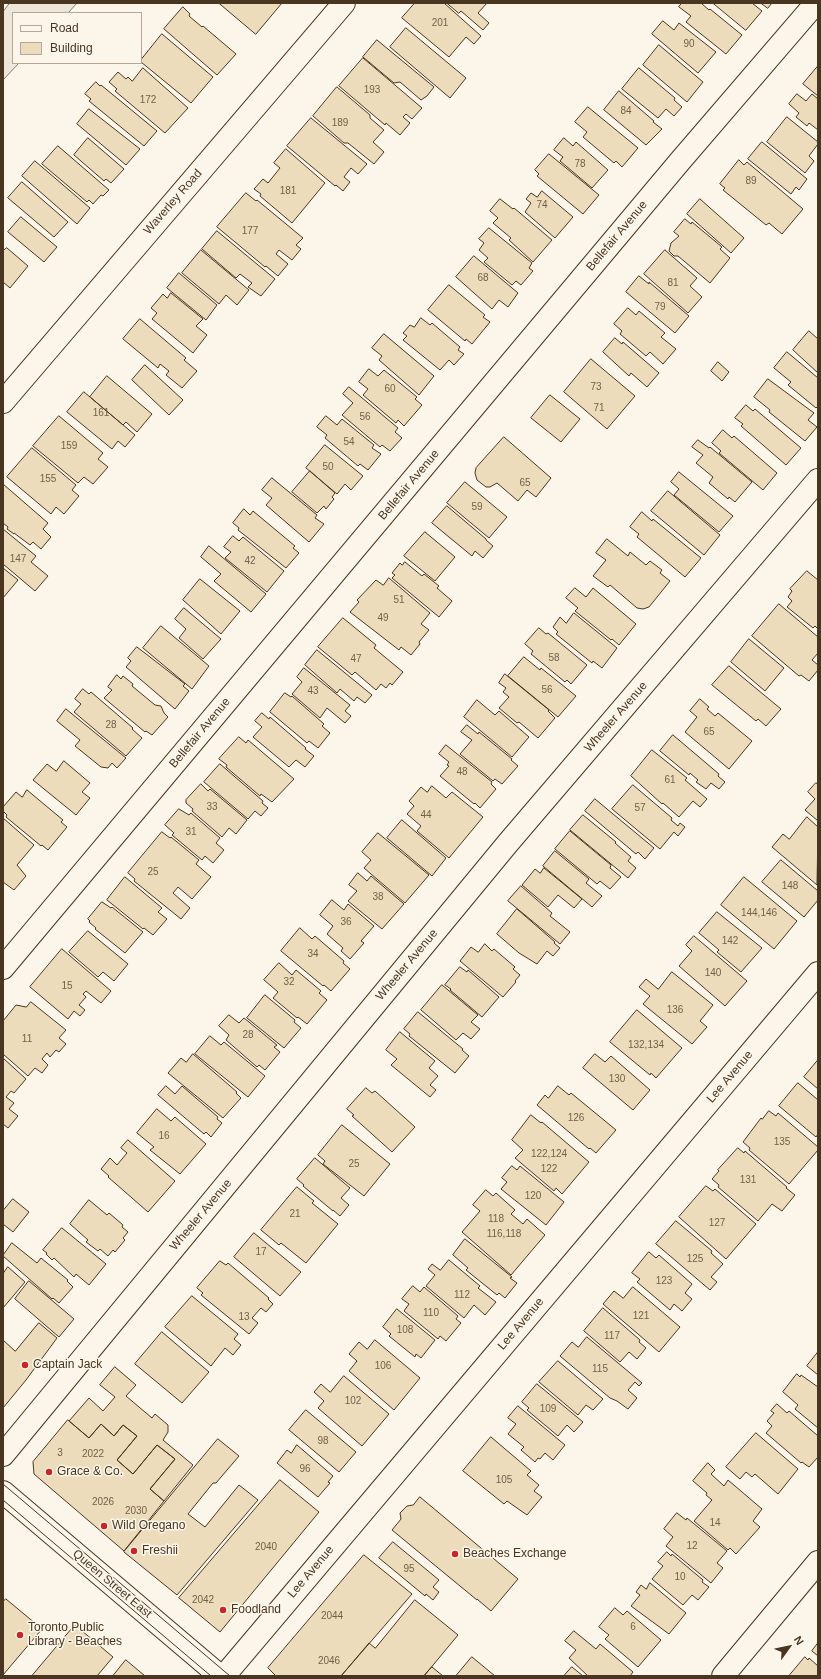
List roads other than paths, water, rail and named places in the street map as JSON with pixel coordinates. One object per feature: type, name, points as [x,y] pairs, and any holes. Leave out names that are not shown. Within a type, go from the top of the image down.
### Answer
[{"type":"street","name":"Waverley Road","points":[[3,402],[344,3]]},
{"type":"street","name":"Bellefair Avenue","points":[[3,968],[681,160],[816,3]]},
{"type":"street","name":"Wheeler Avenue","points":[[3,1455],[513,837],[818,480]]},
{"type":"street","name":"Lee Avenue","points":[[224,1676],[818,973]]},
{"type":"street","name":"Queen Street East","points":[[3,1492],[220,1676]]},
{"type":"street","points":[[723,1676],[818,1562]]},
{"type":"tram line","points":[[3,1484],[230,1676]]},
{"type":"tram line","points":[[3,1500],[211,1676]]},
{"type":"place","name":"Captain Jack","points":[[25,1365]]},
{"type":"place","name":"Grace & Co.","points":[[49,1472]]},
{"type":"place","name":"Wild Oregano","points":[[104,1526]]},
{"type":"place","name":"Freshii","points":[[134,1551]]},
{"type":"place","name":"Beaches Exchange","points":[[455,1554]]},
{"type":"place","name":"Foodland","points":[[223,1610]]},
{"type":"place","name":"Toronto Public Library - Beaches","points":[[20,1635]]}]
